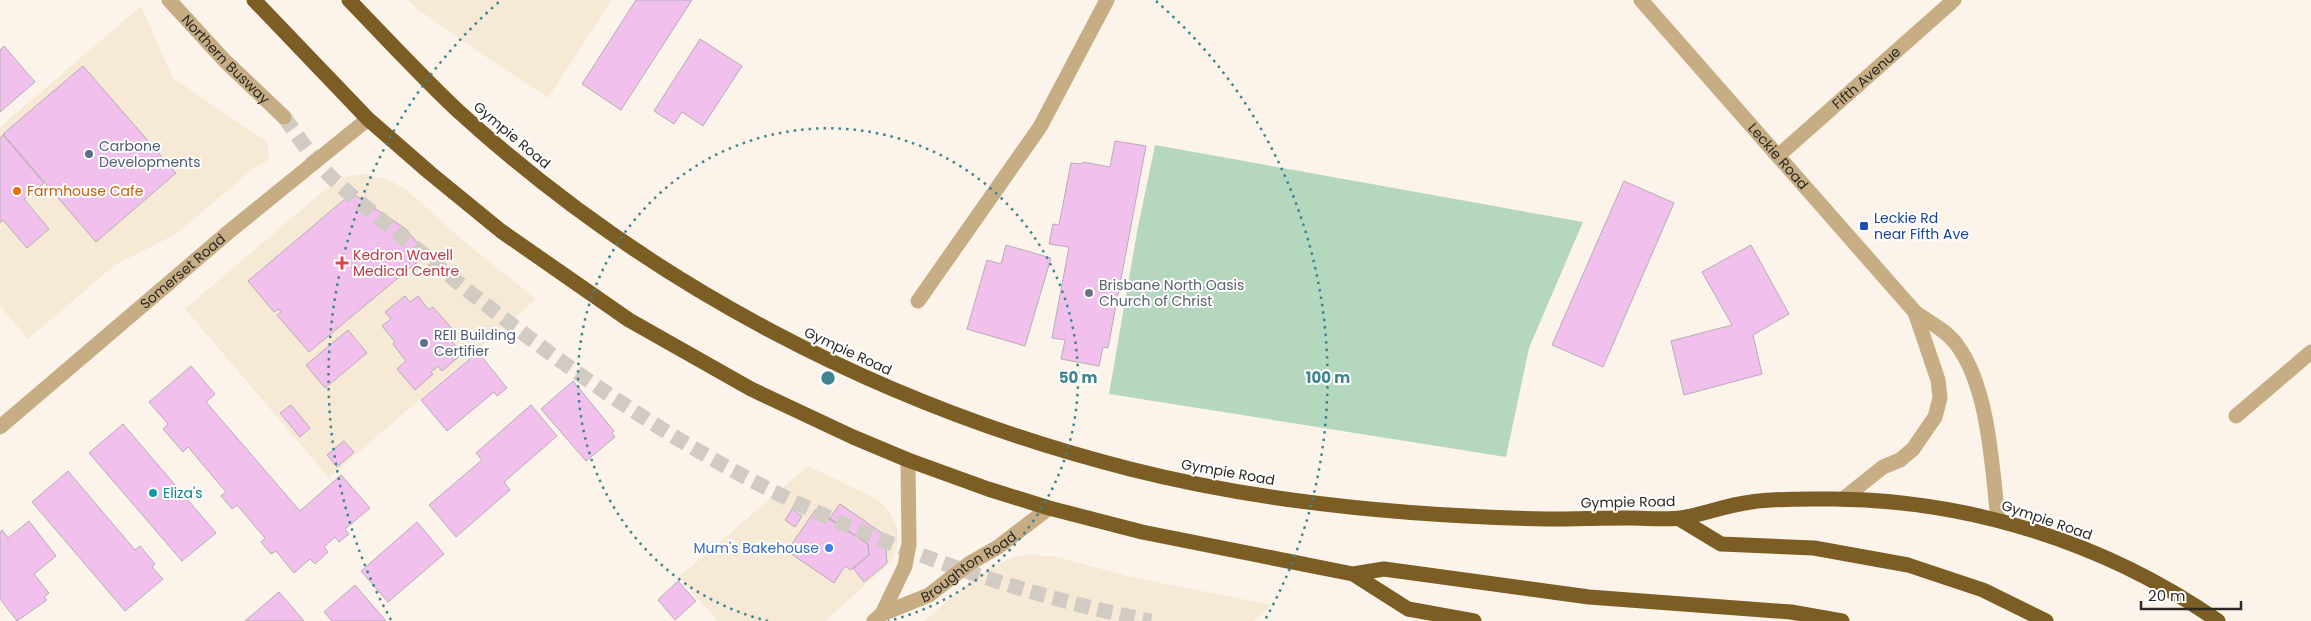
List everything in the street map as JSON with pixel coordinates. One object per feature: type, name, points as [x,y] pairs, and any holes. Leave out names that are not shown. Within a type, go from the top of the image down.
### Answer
[{"type":"highway","points":[[254,0],[368,119],[501,231],[629,320],[750,389],[819,422],[908,460],[1049,508],[1142,532],[1353,574],[1384,569],[1590,597],[1791,612],[1842,621]]},
{"type":"highway","name":"Gympie Road","points":[[350,0],[457,110],[572,205],[710,298],[826,360],[955,415],[1048,447],[1134,470],[1237,491],[1325,504],[1546,518],[1678,518],[1749,502],[1843,499],[1903,502],[1998,520],[2070,542],[2148,576],[2218,621]]},
{"type":"highway","points":[[1678,518],[1721,544],[1814,548],[1908,565],[1983,590],[2046,621]]},
{"type":"highway","points":[[1353,574],[1408,609],[1474,621]]},
{"type":"street","name":"Northern Busway","points":[[169,0],[225,61],[284,117]]},
{"type":"street","points":[[918,301],[1040,127],[1107,0]]},
{"type":"street","name":"Leckie Road","points":[[1641,0],[1915,312],[1940,328],[1956,344],[1972,370],[1980,394],[1998,520]]},
{"type":"street","name":"Fifth Avenue","points":[[1778,156],[1954,0]]},
{"type":"street","name":"Somerset Road","points":[[0,427],[238,224],[368,119]]},
{"type":"street","name":"Leckie Road","points":[[1843,499],[1883,467],[1900,460],[1913,449],[1935,417],[1940,398],[1938,380],[1915,312]]},
{"type":"street","points":[[2236,416],[2311,352]]},
{"type":"street","name":"Broughton Road","points":[[878,617],[904,566],[909,544],[908,460]]},
{"type":"street","name":"Broughton Road","points":[[878,617],[929,595],[970,563],[998,547],[1049,508]]},
{"type":"shaded area","points":[[408,0],[612,0],[548,98],[477,51],[413,6]]},
{"type":"shaded area","points":[[141,6],[173,78],[267,142],[269,160],[254,168],[176,234],[115,265],[28,339],[0,306],[0,127]]},
{"type":"shaded area","points":[[364,174],[390,180],[409,192],[467,244],[536,299],[329,478],[185,309],[328,187],[344,177]]},
{"type":"shaded area","points":[[808,466],[877,499],[889,511],[897,529],[898,543],[892,561],[825,621],[717,621],[679,577]]},
{"type":"shaded area","points":[[1030,555],[1054,556],[1131,577],[1272,605],[1254,621],[924,621],[974,578],[991,567],[1014,557]]},
{"type":"green space","points":[[1155,145],[1583,222],[1529,348],[1506,457],[1109,394],[1137,232]]},
{"type":"building","points":[[636,0],[692,0],[621,110],[582,84]]},
{"type":"building","points":[[700,39],[742,66],[703,126],[682,112],[674,124],[654,111]]},
{"type":"building","points":[[4,46],[35,82],[0,112],[0,50]]},
{"type":"building","name":"Carbone Developments","points":[[83,66],[176,173],[96,242],[3,134]]},
{"type":"building","name":"Farmhouse Cafe","points":[[3,135],[44,183],[24,199],[49,229],[27,248],[3,220],[0,223],[0,138]]},
{"type":"building","name":"Brisbane North Oasis Church of Christ","points":[[1115,141],[1146,146],[1108,348],[1103,347],[1099,366],[1061,359],[1065,340],[1052,338],[1069,247],[1049,244],[1053,224],[1059,225],[1071,163],[1082,164],[1083,162],[1110,167]]},
{"type":"building","points":[[1624,181],[1674,203],[1603,367],[1552,345]]},
{"type":"building","name":"Kedron Wavell Medical Centre","points":[[352,193],[406,229],[427,254],[309,352],[277,315],[281,312],[279,309],[274,312],[248,281]]},
{"type":"building","points":[[1006,245],[1051,258],[1025,346],[967,329],[987,260],[1001,264]]},
{"type":"building","points":[[1751,245],[1789,314],[1753,335],[1762,374],[1684,395],[1671,341],[1732,325],[1702,272]]},
{"type":"building","name":"REII Building Certifier","points":[[405,296],[410,302],[418,296],[429,310],[433,307],[455,332],[448,337],[462,354],[442,371],[438,366],[431,372],[433,374],[415,390],[397,369],[406,361],[393,344],[395,342],[382,326],[391,319],[385,312]]},
{"type":"building","points":[[348,330],[367,353],[325,388],[306,365]]},
{"type":"building","points":[[478,352],[507,388],[497,396],[494,392],[447,431],[421,400]]},
{"type":"building","points":[[191,366],[215,394],[206,402],[300,511],[341,475],[370,508],[345,529],[349,534],[339,542],[335,537],[324,547],[328,552],[315,564],[310,559],[294,573],[276,551],[271,554],[261,542],[265,538],[237,505],[232,509],[221,496],[226,492],[188,447],[183,452],[163,429],[168,424],[149,402]]},
{"type":"building","points":[[573,381],[614,431],[612,433],[615,437],[586,461],[541,409]]},
{"type":"building","points":[[291,405],[310,428],[300,437],[280,413]]},
{"type":"building","points":[[531,405],[557,436],[504,482],[510,490],[456,537],[429,505],[482,460],[476,453]]},
{"type":"building","name":"Eliza's","points":[[123,424],[216,533],[182,561],[89,453]]},
{"type":"building","points":[[344,441],[354,452],[337,467],[327,455]]},
{"type":"building","points":[[68,471],[135,550],[140,546],[155,564],[152,567],[163,579],[125,611],[32,502]]},
{"type":"building","points":[[840,504],[885,535],[887,563],[864,582],[853,568],[869,555],[868,544],[829,519]]},
{"type":"building","points":[[792,509],[802,516],[795,527],[785,520]]},
{"type":"building","name":"Mum's Bakehouse","points":[[816,509],[868,544],[869,555],[851,570],[845,566],[834,583],[787,551]]},
{"type":"building","points":[[29,521],[56,556],[34,574],[49,593],[44,597],[47,600],[17,621],[0,599],[0,532],[2,530],[8,538]]},
{"type":"building","points":[[417,522],[444,554],[388,602],[361,571]]},
{"type":"building","points":[[678,581],[696,601],[675,620],[658,600]]},
{"type":"building","points":[[355,585],[386,621],[332,621],[324,612]]},
{"type":"building","points":[[279,592],[304,621],[245,621]]},
{"type":"tunnel","points":[[284,117],[311,154],[333,179],[466,289],[584,378],[709,457],[797,503],[926,557],[970,573],[1060,600],[1151,621]]},
{"type":"place","name":"Carbone Developments","points":[[89,154]]},
{"type":"place","name":"Farmhouse Cafe","points":[[17,191]]},
{"type":"place","name":"Leckie Rd near Fifth Ave","points":[[1864,226]]},
{"type":"place","name":"Kedron Wavell Medical Centre","points":[[342,263]]},
{"type":"place","name":"Brisbane North Oasis Church of Christ","points":[[1089,293]]},
{"type":"place","name":"REII Building Certifier","points":[[424,343]]},
{"type":"place","name":"Eliza's","points":[[153,493]]},
{"type":"place","name":"Mum's Bakehouse","points":[[829,548]]}]
